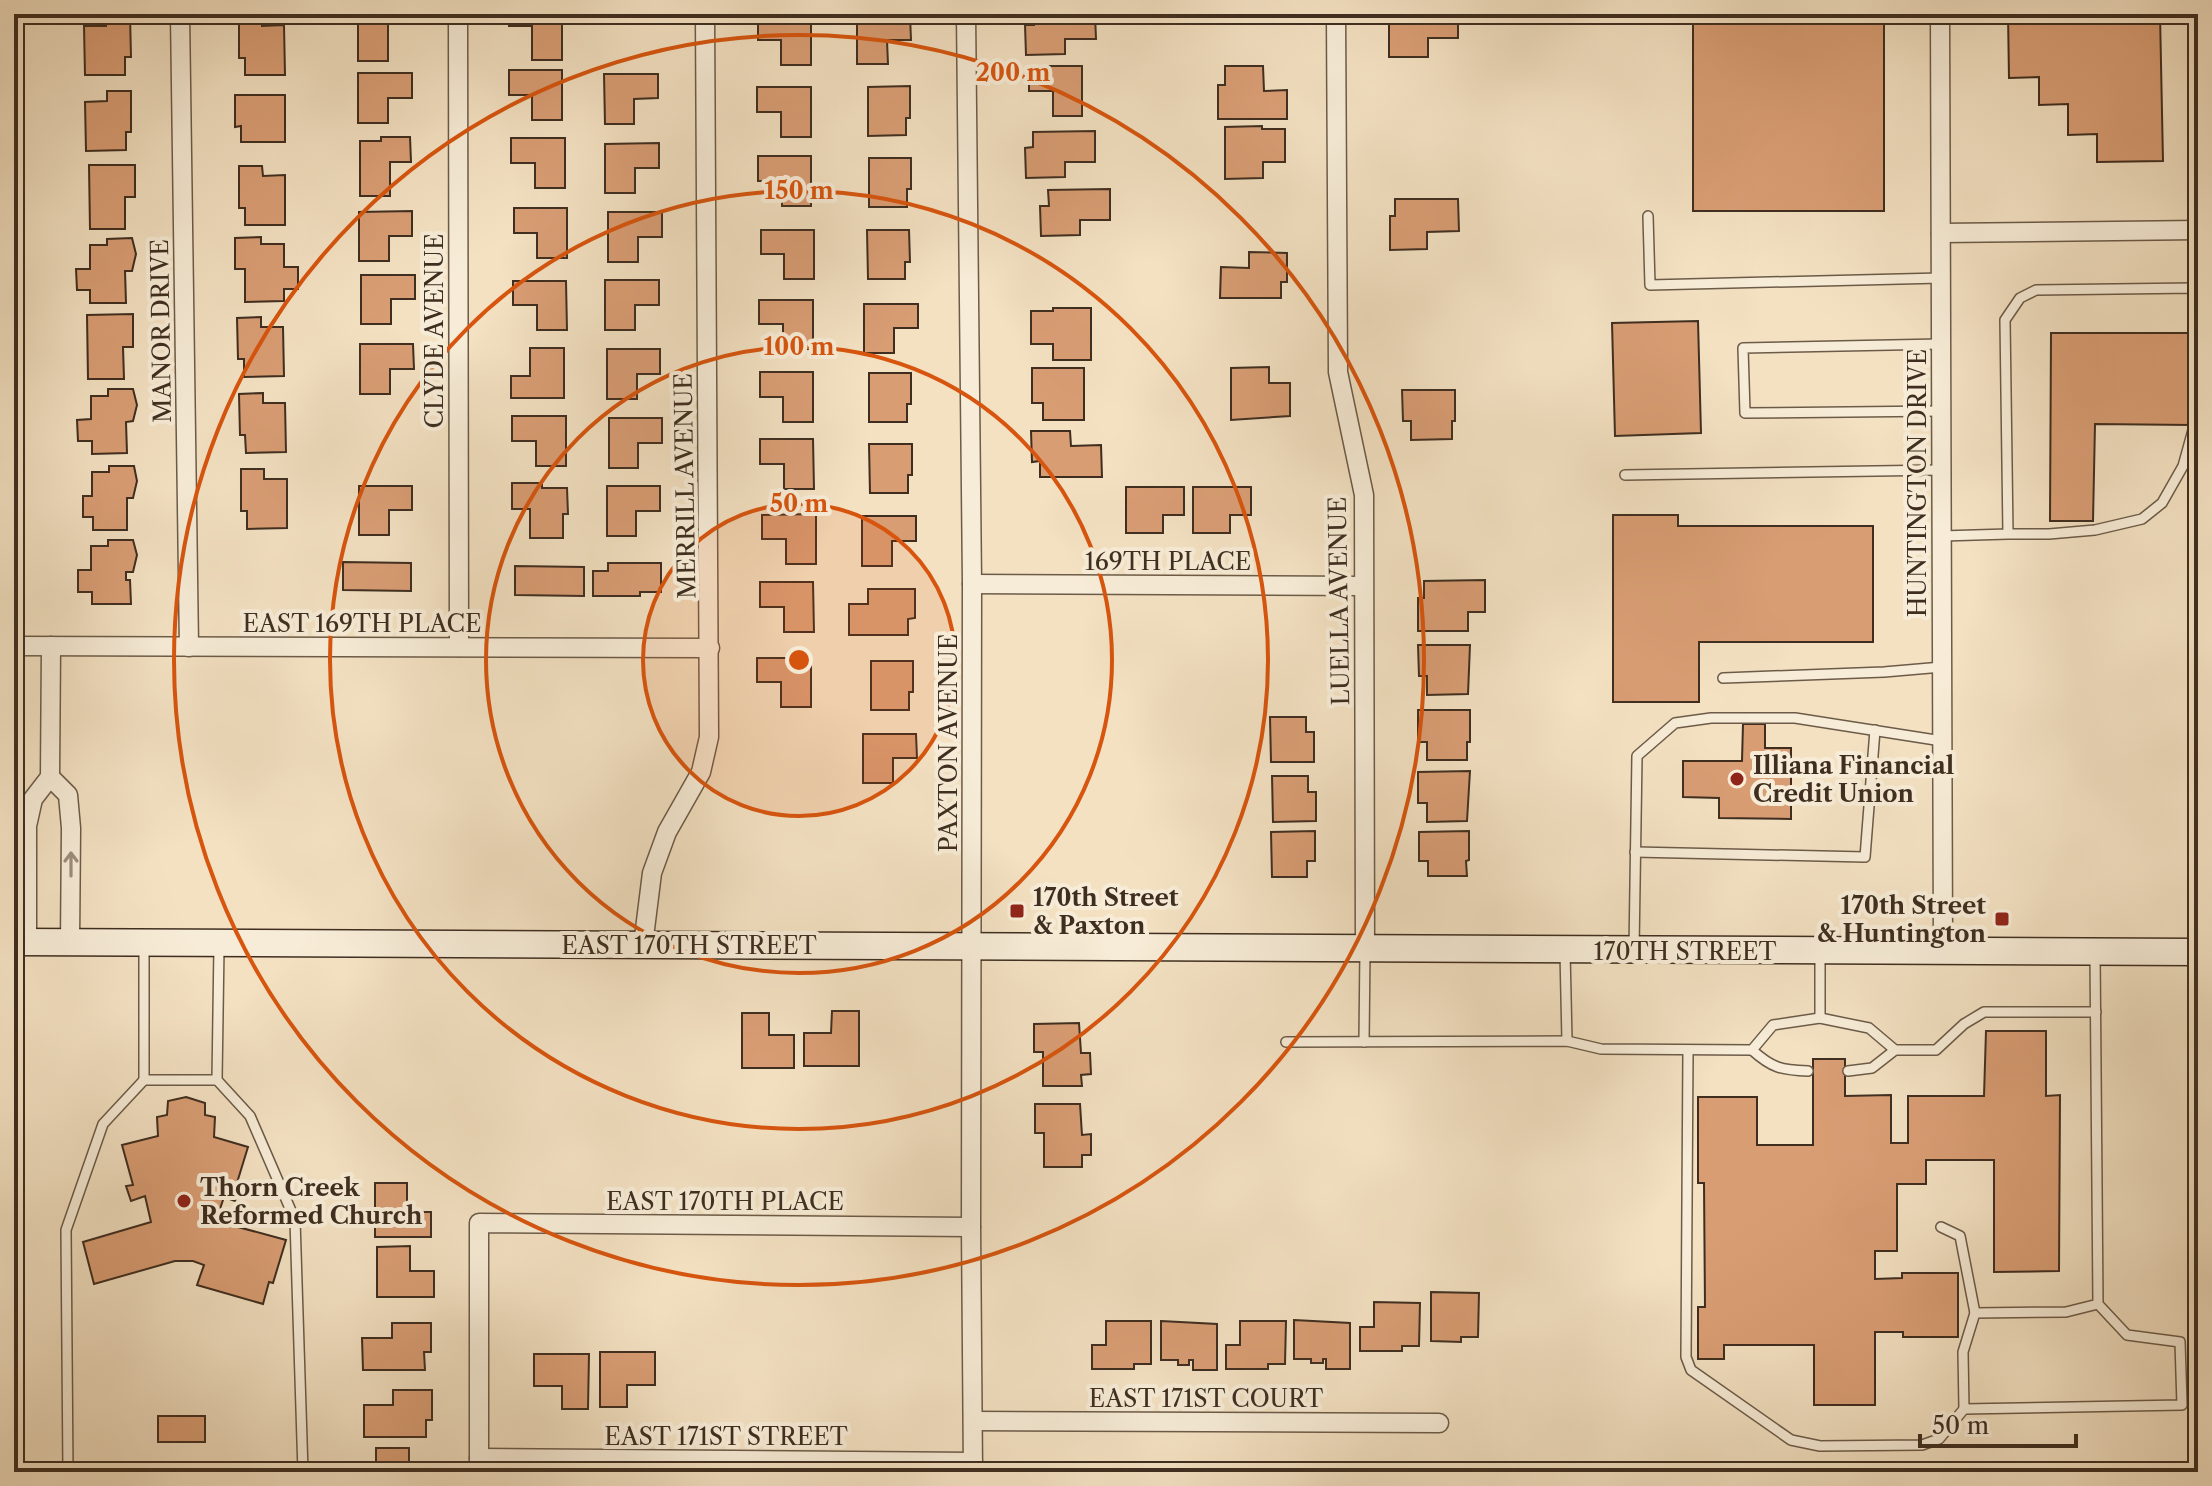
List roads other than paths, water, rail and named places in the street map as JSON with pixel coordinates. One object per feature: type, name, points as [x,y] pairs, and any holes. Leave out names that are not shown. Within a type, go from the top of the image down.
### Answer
[{"type":"street","name":"MANOR DRIVE","points":[[180,14],[189,647]]},
{"type":"street","name":"CLYDE AVENUE","points":[[458,14],[459,647]]},
{"type":"street","name":"MERRILL AVENUE","points":[[643,945],[652,873],[667,832],[701,772],[709,737],[705,14]]},
{"type":"street","name":"PAXTON AVENUE","points":[[966,14],[972,584],[973,1467]]},
{"type":"street","name":"LUELLA AVENUE","points":[[1336,14],[1338,372],[1364,495],[1365,950]]},
{"type":"street","name":"HUNTINGTON DRIVE","points":[[1940,14],[1943,952]]},
{"type":"street","points":[[1941,233],[2198,230]]},
{"type":"street","name":"169TH PLACE","points":[[972,584],[1363,586]]},
{"type":"street","name":"EAST 169TH PLACE","points":[[14,646],[710,648]]},
{"type":"street","points":[[20,942],[27,826],[33,799],[50,777],[51,646]]},
{"type":"street","points":[[50,777],[68,795],[71,828],[70,942]]},
{"type":"street","name":"EAST 170TH STREET","points":[[20,942],[1365,950]]},
{"type":"street","name":"170TH STREET","points":[[1365,950],[2198,952]]},
{"type":"street","name":"EAST 170TH PLACE","points":[[479,1465],[479,1223],[971,1227]]},
{"type":"street","name":"EAST 171ST COURT","points":[[973,1421],[1439,1423]]},
{"type":"street","name":"EAST 171ST STREET","points":[[479,1465],[973,1467]]},
{"type":"lane","points":[[2198,106],[2198,156]]},
{"type":"lane","points":[[1648,216],[1650,285],[1941,278]]},
{"type":"lane","points":[[1942,536],[2095,530],[2142,519],[2162,503],[2183,466],[2193,430],[2198,239]]},
{"type":"lane","points":[[2008,534],[2005,320],[2011,308],[2027,292],[2036,290],[2195,288]]},
{"type":"lane","points":[[1941,344],[1743,348],[1745,413],[1941,411]]},
{"type":"lane","points":[[1625,475],[1941,470]]},
{"type":"lane","points":[[1723,678],[1942,667]]},
{"type":"lane","points":[[1634,951],[1637,756],[1675,723],[1711,718],[1795,718],[1942,741]]},
{"type":"lane","points":[[1635,852],[1865,857],[1875,730]]},
{"type":"lane","points":[[68,1472],[66,1230],[103,1124],[144,1080],[144,942]]},
{"type":"lane","points":[[219,942],[217,1080],[250,1116],[295,1220],[303,1472]]},
{"type":"lane","points":[[1364,1042],[1365,950]]},
{"type":"lane","points":[[1565,950],[1567,1041]]},
{"type":"lane","points":[[1820,951],[1820,1018]]},
{"type":"lane","points":[[1964,1409],[2182,1405],[2180,1342],[2127,1335],[2098,1304],[2095,952]]},
{"type":"lane","points":[[1848,1071],[1872,1068],[1895,1050],[1936,1050],[1964,1024],[1984,1012],[2096,1012]]},
{"type":"lane","points":[[1752,1050],[1773,1025],[1820,1018],[1869,1028],[1895,1050]]},
{"type":"lane","points":[[1286,1042],[1567,1041],[1601,1049],[1752,1050],[1768,1064],[1783,1070],[1808,1071]]},
{"type":"lane","points":[[1688,1050],[1686,1357],[1691,1370],[1791,1440],[1820,1446],[1922,1445],[1939,1439],[1964,1409],[1963,1352],[1975,1313],[1960,1236],[1941,1227]]},
{"type":"lane","points":[[144,1080],[217,1080]]},
{"type":"lane","points":[[1975,1313],[2066,1312],[2098,1304]]},
{"type":"place","name":"Illiana Financial Credit Union","points":[[1737,779]]},
{"type":"place","name":"170th Street & Paxton","points":[[1017,911]]},
{"type":"place","name":"170th Street & Huntington","points":[[2002,919]]},
{"type":"place","name":"Thorn Creek Reformed Church","points":[[184,1201]]}]
